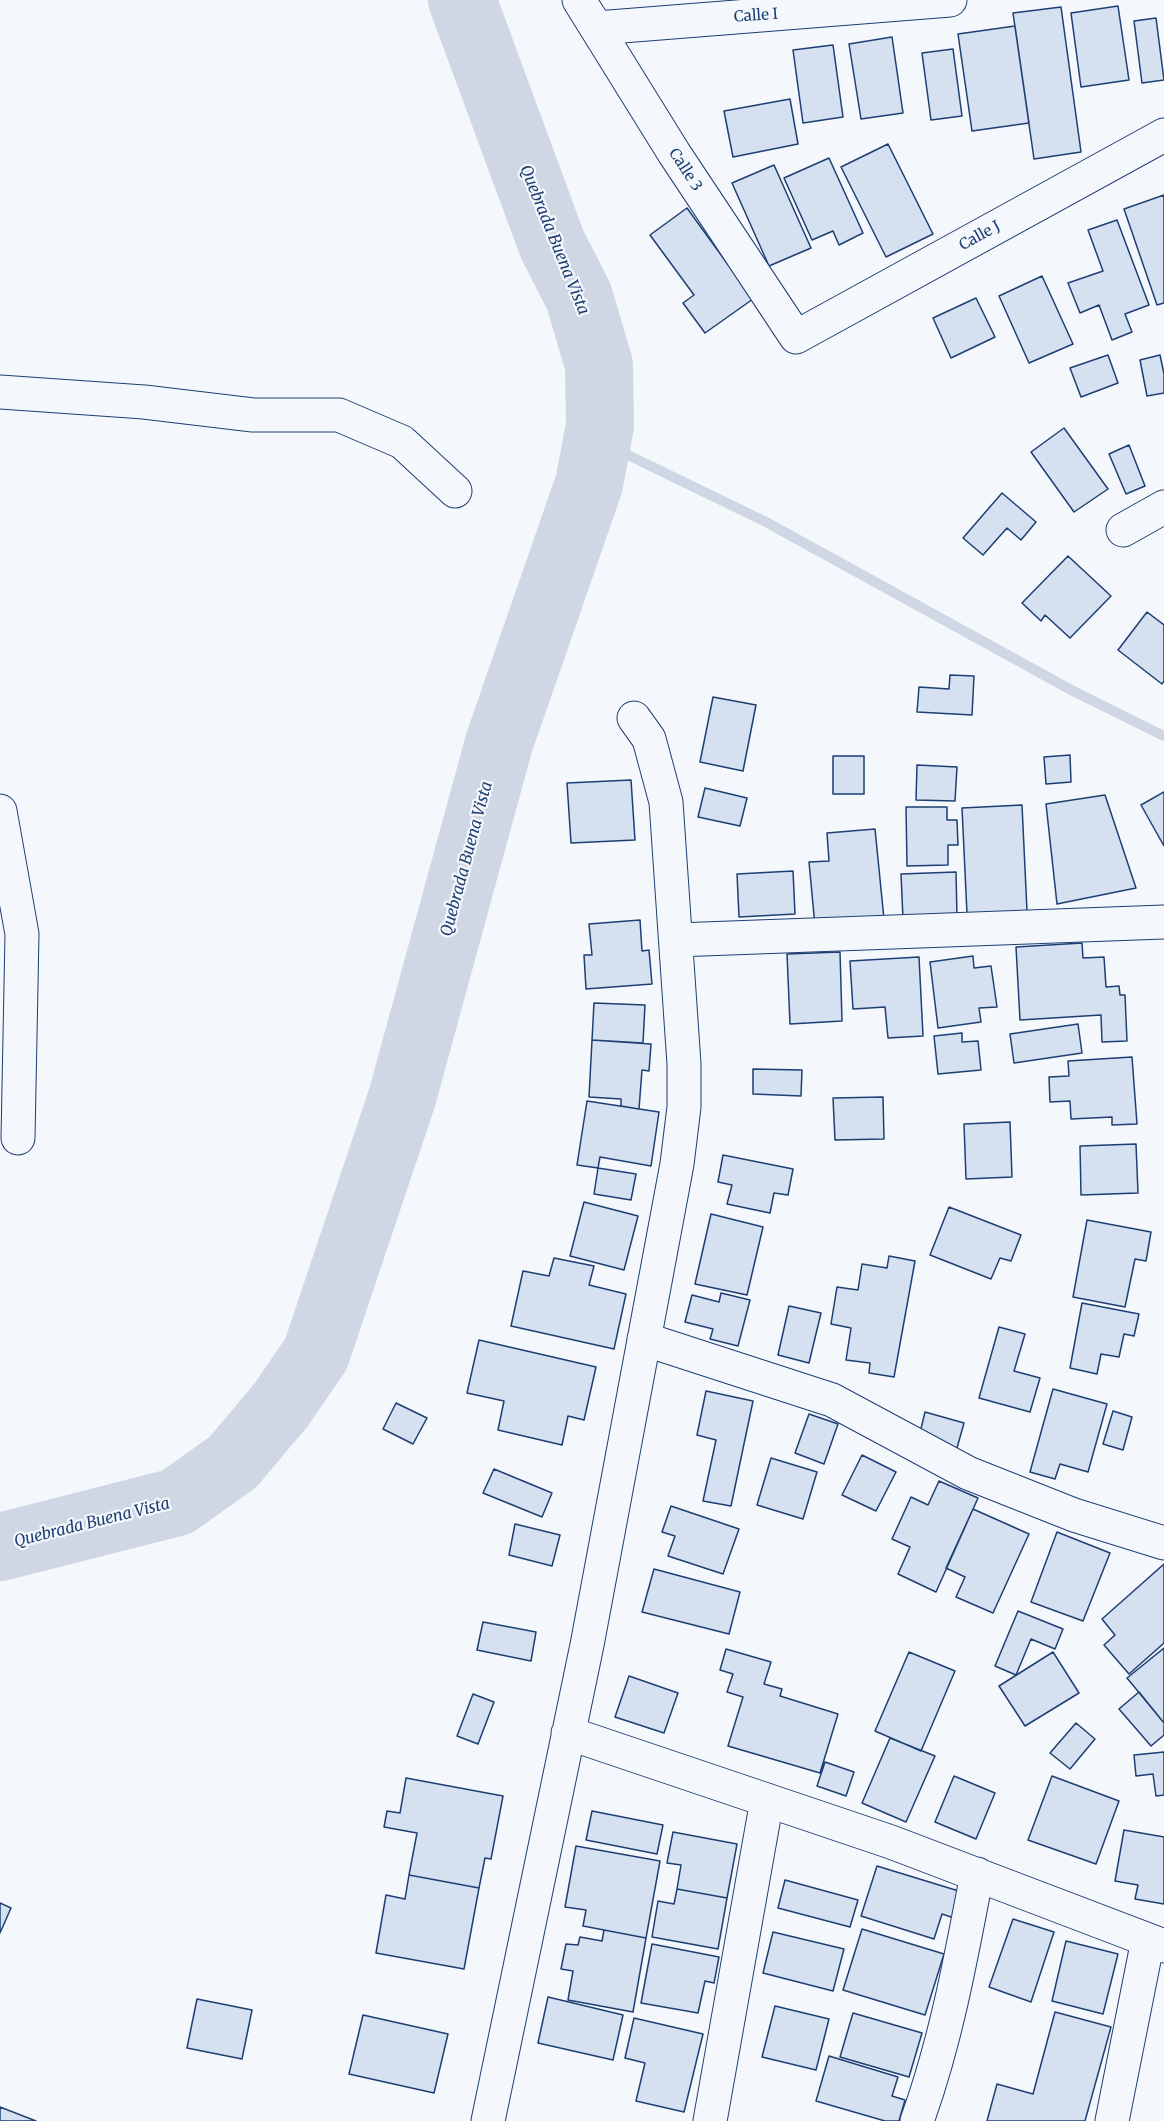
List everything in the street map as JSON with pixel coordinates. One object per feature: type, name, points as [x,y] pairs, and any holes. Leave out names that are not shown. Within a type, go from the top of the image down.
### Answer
[{"type":"street","name":"Calle 3","points":[[579,0],[674,153],[796,337]]},
{"type":"street","name":"Calle I","points":[[597,28],[950,0]]},
{"type":"street","name":"Calle J","points":[[796,337],[1164,135]]},
{"type":"street","points":[[0,392],[144,402],[253,415],[339,415],[402,442],[455,491]]},
{"type":"street","points":[[1122,530],[1164,507]]},
{"type":"street","points":[[488,2121],[587,1645],[677,1164],[684,1107],[684,1064],[666,802],[649,739],[634,718]]},
{"type":"street","points":[[0,812],[22,934],[18,1138]]},
{"type":"street","points":[[676,940],[1164,922]]},
{"type":"street","points":[[644,1339],[832,1400],[968,1473],[1074,1515],[1164,1543]]},
{"type":"street","points":[[568,1733],[891,1842],[1156,1943],[1112,2121]]},
{"type":"street","points":[[710,2121],[767,1800]]},
{"type":"street","points":[[917,2121],[933,2076],[956,1985],[977,1874]]},
{"type":"building","points":[[1118,6],[1129,80],[1081,87],[1071,13]]},
{"type":"building","points":[[1061,7],[1081,152],[1034,159],[1013,13]]},
{"type":"building","points":[[1156,18],[1164,80],[1142,83],[1134,21]]},
{"type":"building","points":[[1015,26],[1029,123],[972,131],[958,34]]},
{"type":"building","points":[[892,37],[903,113],[861,119],[849,44]]},
{"type":"building","points":[[833,45],[843,117],[803,123],[793,50]]},
{"type":"building","points":[[953,49],[962,116],[931,120],[922,53]]},
{"type":"building","points":[[790,99],[798,144],[733,157],[724,111]]},
{"type":"building","points":[[888,144],[933,234],[886,257],[841,167]]},
{"type":"building","points":[[829,158],[863,233],[839,245],[833,231],[812,240],[784,178]]},
{"type":"building","points":[[774,165],[811,248],[769,266],[732,183]]},
{"type":"building","points":[[1164,195],[1164,303],[1157,305],[1124,209]]},
{"type":"building","points":[[687,208],[753,299],[705,333],[683,303],[694,295],[650,235]]},
{"type":"building","points":[[1117,220],[1149,305],[1125,314],[1132,332],[1112,340],[1099,305],[1080,313],[1068,283],[1103,271],[1088,230]]},
{"type":"building","points":[[1042,276],[1073,344],[1029,363],[999,296]]},
{"type":"building","points":[[976,298],[995,337],[951,358],[933,318]]},
{"type":"building","points":[[1108,355],[1118,383],[1081,397],[1070,368]]},
{"type":"building","points":[[1160,355],[1164,374],[1164,393],[1147,396],[1140,360]]},
{"type":"building","points":[[1064,428],[1108,489],[1074,512],[1031,452]]},
{"type":"building","points":[[1129,445],[1145,486],[1126,494],[1109,454]]},
{"type":"building","points":[[1002,493],[1036,522],[1021,540],[1007,528],[983,555],[963,538]]},
{"type":"building","points":[[1068,556],[1111,596],[1070,638],[1045,615],[1041,621],[1022,603]]},
{"type":"building","points":[[1147,612],[1164,625],[1164,681],[1162,684],[1118,650]]},
{"type":"building","points":[[950,675],[974,676],[972,715],[917,712],[919,687],[949,689]]},
{"type":"building","points":[[713,697],[756,705],[743,771],[700,762]]},
{"type":"building","points":[[1070,755],[1071,782],[1046,784],[1044,757]]},
{"type":"building","points":[[833,756],[864,756],[864,794],[833,794]]},
{"type":"building","points":[[917,765],[957,767],[955,801],[916,800]]},
{"type":"building","points":[[631,780],[635,840],[571,843],[567,783]]},
{"type":"building","points":[[705,788],[747,798],[740,826],[698,817]]},
{"type":"building","points":[[1164,792],[1164,846],[1141,805]]},
{"type":"building","points":[[1105,795],[1136,888],[1057,904],[1046,804]]},
{"type":"building","points":[[1022,805],[1027,911],[967,914],[962,808]]},
{"type":"building","points":[[906,807],[947,807],[947,820],[957,820],[958,845],[948,845],[948,865],[907,866]]},
{"type":"building","points":[[875,829],[884,919],[815,926],[809,862],[829,861],[827,833]]},
{"type":"building","points":[[793,871],[795,914],[739,917],[737,874]]},
{"type":"building","points":[[956,872],[957,917],[903,919],[901,874]]},
{"type":"building","points":[[640,920],[642,951],[649,950],[652,984],[586,989],[584,955],[592,955],[589,924]]},
{"type":"building","points":[[1082,943],[1083,958],[1104,957],[1106,987],[1119,986],[1120,995],[1125,995],[1127,1041],[1102,1042],[1101,1015],[1020,1020],[1016,947]]},
{"type":"building","points":[[840,952],[842,1021],[790,1024],[787,954]]},
{"type":"building","points":[[973,956],[974,968],[991,966],[997,1007],[979,1008],[981,1022],[938,1028],[930,962]]},
{"type":"building","points":[[919,957],[923,1036],[888,1038],[885,1007],[853,1009],[850,961]]},
{"type":"building","points":[[594,1003],[645,1005],[643,1043],[592,1040]]},
{"type":"building","points":[[1078,1024],[1082,1053],[1014,1063],[1010,1034]]},
{"type":"building","points":[[962,1033],[962,1042],[978,1041],[981,1070],[938,1074],[934,1036]]},
{"type":"building","points":[[592,1040],[651,1044],[649,1071],[642,1070],[639,1109],[621,1106],[621,1099],[589,1097]]},
{"type":"building","points":[[1132,1057],[1137,1124],[1112,1125],[1112,1117],[1071,1119],[1070,1101],[1050,1102],[1049,1077],[1069,1076],[1068,1061]]},
{"type":"building","points":[[753,1069],[802,1070],[801,1096],[753,1094]]},
{"type":"building","points":[[883,1097],[884,1139],[835,1140],[833,1098]]},
{"type":"building","points":[[587,1101],[659,1112],[651,1166],[600,1157],[598,1168],[577,1165]]},
{"type":"building","points":[[1010,1122],[1012,1177],[966,1179],[964,1124]]},
{"type":"building","points":[[1136,1144],[1138,1193],[1081,1195],[1080,1146]]},
{"type":"building","points":[[723,1155],[793,1169],[788,1195],[774,1193],[770,1213],[727,1204],[732,1185],[718,1182]]},
{"type":"building","points":[[598,1168],[636,1174],[631,1200],[594,1194]]},
{"type":"building","points":[[584,1202],[638,1216],[624,1270],[570,1256]]},
{"type":"building","points":[[949,1207],[1021,1235],[1011,1261],[1000,1258],[991,1279],[930,1255]]},
{"type":"building","points":[[711,1214],[763,1227],[747,1295],[695,1284]]},
{"type":"building","points":[[1087,1220],[1151,1232],[1146,1261],[1135,1259],[1125,1307],[1073,1297]]},
{"type":"building","points":[[889,1256],[915,1261],[894,1377],[869,1373],[870,1363],[846,1360],[851,1328],[831,1324],[837,1287],[858,1290],[862,1264],[887,1268]]},
{"type":"building","points":[[554,1258],[594,1266],[589,1285],[626,1294],[614,1349],[511,1326],[523,1271],[549,1276]]},
{"type":"building","points":[[721,1293],[750,1300],[738,1346],[710,1339],[713,1329],[685,1322],[692,1295],[719,1302]]},
{"type":"building","points":[[1082,1303],[1139,1314],[1134,1336],[1124,1334],[1119,1357],[1101,1354],[1097,1374],[1070,1368]]},
{"type":"building","points":[[789,1306],[821,1313],[809,1363],[778,1355]]},
{"type":"building","points":[[999,1327],[1025,1334],[1014,1371],[1040,1378],[1030,1412],[979,1398]]},
{"type":"building","points":[[479,1340],[596,1367],[584,1420],[568,1416],[562,1445],[498,1430],[504,1401],[467,1393]]},
{"type":"building","points":[[1053,1389],[1107,1404],[1088,1472],[1060,1464],[1055,1479],[1030,1472]]},
{"type":"building","points":[[706,1391],[753,1401],[731,1506],[703,1501],[716,1440],[697,1435]]},
{"type":"building","points":[[396,1403],[427,1418],[413,1444],[383,1429]]},
{"type":"building","points":[[1113,1411],[1132,1417],[1123,1450],[1103,1444]]},
{"type":"building","points":[[925,1412],[964,1423],[957,1448],[919,1437]]},
{"type":"building","points":[[809,1414],[838,1424],[824,1464],[795,1453]]},
{"type":"building","points":[[862,1455],[896,1472],[876,1511],[842,1495]]},
{"type":"building","points":[[771,1458],[817,1472],[803,1519],[757,1505]]},
{"type":"building","points":[[494,1469],[552,1493],[542,1517],[483,1493]]},
{"type":"building","points":[[939,1481],[978,1498],[936,1592],[898,1574],[910,1547],[892,1539],[911,1497],[928,1505]]},
{"type":"building","points":[[671,1506],[739,1529],[723,1574],[668,1556],[675,1536],[662,1532]]},
{"type":"building","points":[[973,1509],[1029,1534],[993,1613],[956,1597],[965,1577],[946,1568]]},
{"type":"building","points":[[515,1524],[560,1535],[552,1566],[509,1555]]},
{"type":"building","points":[[1057,1532],[1110,1553],[1083,1621],[1031,1602]]},
{"type":"building","points":[[1164,1564],[1164,1643],[1129,1674],[1104,1645],[1115,1635],[1102,1619]]},
{"type":"building","points":[[654,1569],[740,1592],[729,1634],[642,1612]]},
{"type":"building","points":[[1018,1611],[1063,1629],[1055,1649],[1031,1639],[1016,1675],[995,1666]]},
{"type":"building","points":[[483,1622],[536,1632],[531,1661],[477,1650]]},
{"type":"building","points":[[1164,1648],[1164,1723],[1127,1678]]},
{"type":"building","points":[[726,1649],[771,1662],[764,1684],[782,1689],[780,1696],[838,1714],[820,1773],[728,1746],[743,1697],[727,1692],[733,1674],[720,1670]]},
{"type":"building","points":[[909,1652],[955,1671],[921,1751],[875,1731]]},
{"type":"building","points":[[1053,1652],[1079,1693],[1025,1726],[999,1686]]},
{"type":"building","points":[[629,1676],[678,1693],[664,1733],[615,1717]]},
{"type":"building","points":[[1139,1692],[1164,1723],[1164,1735],[1151,1746],[1119,1709]]},
{"type":"building","points":[[473,1694],[494,1702],[478,1744],[457,1736]]},
{"type":"building","points":[[1076,1723],[1095,1739],[1070,1769],[1050,1753]]},
{"type":"building","points":[[890,1738],[935,1756],[906,1822],[862,1803]]},
{"type":"building","points":[[1164,1752],[1164,1795],[1156,1796],[1153,1774],[1136,1776],[1134,1755]]},
{"type":"building","points":[[825,1762],[854,1772],[846,1796],[817,1786]]},
{"type":"building","points":[[954,1776],[995,1793],[976,1839],[935,1822]]},
{"type":"building","points":[[1052,1776],[1119,1801],[1096,1864],[1028,1840]]},
{"type":"building","points":[[406,1778],[503,1796],[491,1859],[485,1858],[479,1888],[409,1875],[417,1833],[384,1827],[387,1811],[400,1813]]},
{"type":"building","points":[[592,1811],[663,1825],[657,1854],[586,1840]]},
{"type":"building","points":[[1124,1830],[1164,1837],[1164,1904],[1135,1899],[1138,1885],[1115,1881]]},
{"type":"building","points":[[673,1832],[737,1844],[727,1898],[677,1889],[681,1865],[667,1863]]},
{"type":"building","points":[[576,1846],[660,1861],[646,1938],[583,1926],[586,1910],[565,1907]]},
{"type":"building","points":[[877,1866],[962,1892],[954,1918],[942,1914],[934,1939],[861,1916]]},
{"type":"building","points":[[409,1875],[479,1888],[464,1969],[376,1953],[386,1895],[405,1899]]},
{"type":"building","points":[[785,1880],[858,1900],[850,1927],[778,1908]]},
{"type":"building","points":[[677,1889],[727,1898],[718,1949],[652,1937],[658,1901],[674,1904]]},
{"type":"building","points":[[0,1903],[11,1908],[0,1933]]},
{"type":"building","points":[[1013,1919],[1054,1932],[1031,2002],[989,1987]]},
{"type":"building","points":[[862,1929],[944,1954],[925,2015],[843,1990]]},
{"type":"building","points":[[604,1930],[646,1938],[633,2012],[568,2000],[573,1971],[561,1969],[566,1944],[578,1945],[580,1937],[602,1941]]},
{"type":"building","points":[[773,1932],[844,1949],[833,1991],[763,1973]]},
{"type":"building","points":[[1066,1941],[1118,1954],[1103,2014],[1052,2001]]},
{"type":"building","points":[[652,1944],[719,1957],[714,1983],[705,1981],[698,2013],[641,2003]]},
{"type":"building","points":[[548,1997],[623,2015],[613,2060],[538,2043]]},
{"type":"building","points":[[197,1999],[252,2010],[242,2059],[187,2048]]},
{"type":"building","points":[[775,2006],[829,2019],[816,2070],[762,2057]]},
{"type":"building","points":[[1055,2012],[1111,2027],[1085,2121],[987,2121],[997,2084],[1033,2094]]},
{"type":"building","points":[[853,2013],[922,2033],[909,2077],[840,2057]]},
{"type":"building","points":[[363,2015],[448,2034],[434,2093],[349,2074]]},
{"type":"building","points":[[634,2018],[703,2034],[684,2112],[636,2101],[645,2063],[625,2058]]},
{"type":"building","points":[[829,2056],[898,2077],[892,2096],[905,2100],[899,2121],[885,2121],[816,2101]]},
{"type":"building","points":[[0,2107],[36,2121],[0,2121]]},
{"type":"waterway","name":"Quebrada Buena Vista","points":[[0,1547],[177,1502],[233,1462],[281,1405],[316,1354],[402,1098],[499,743],[589,484],[600,426],[599,365],[579,297],[552,244],[462,0]]},
{"type":"waterway","points":[[597,440],[766,522],[1073,691],[1164,736]]}]
